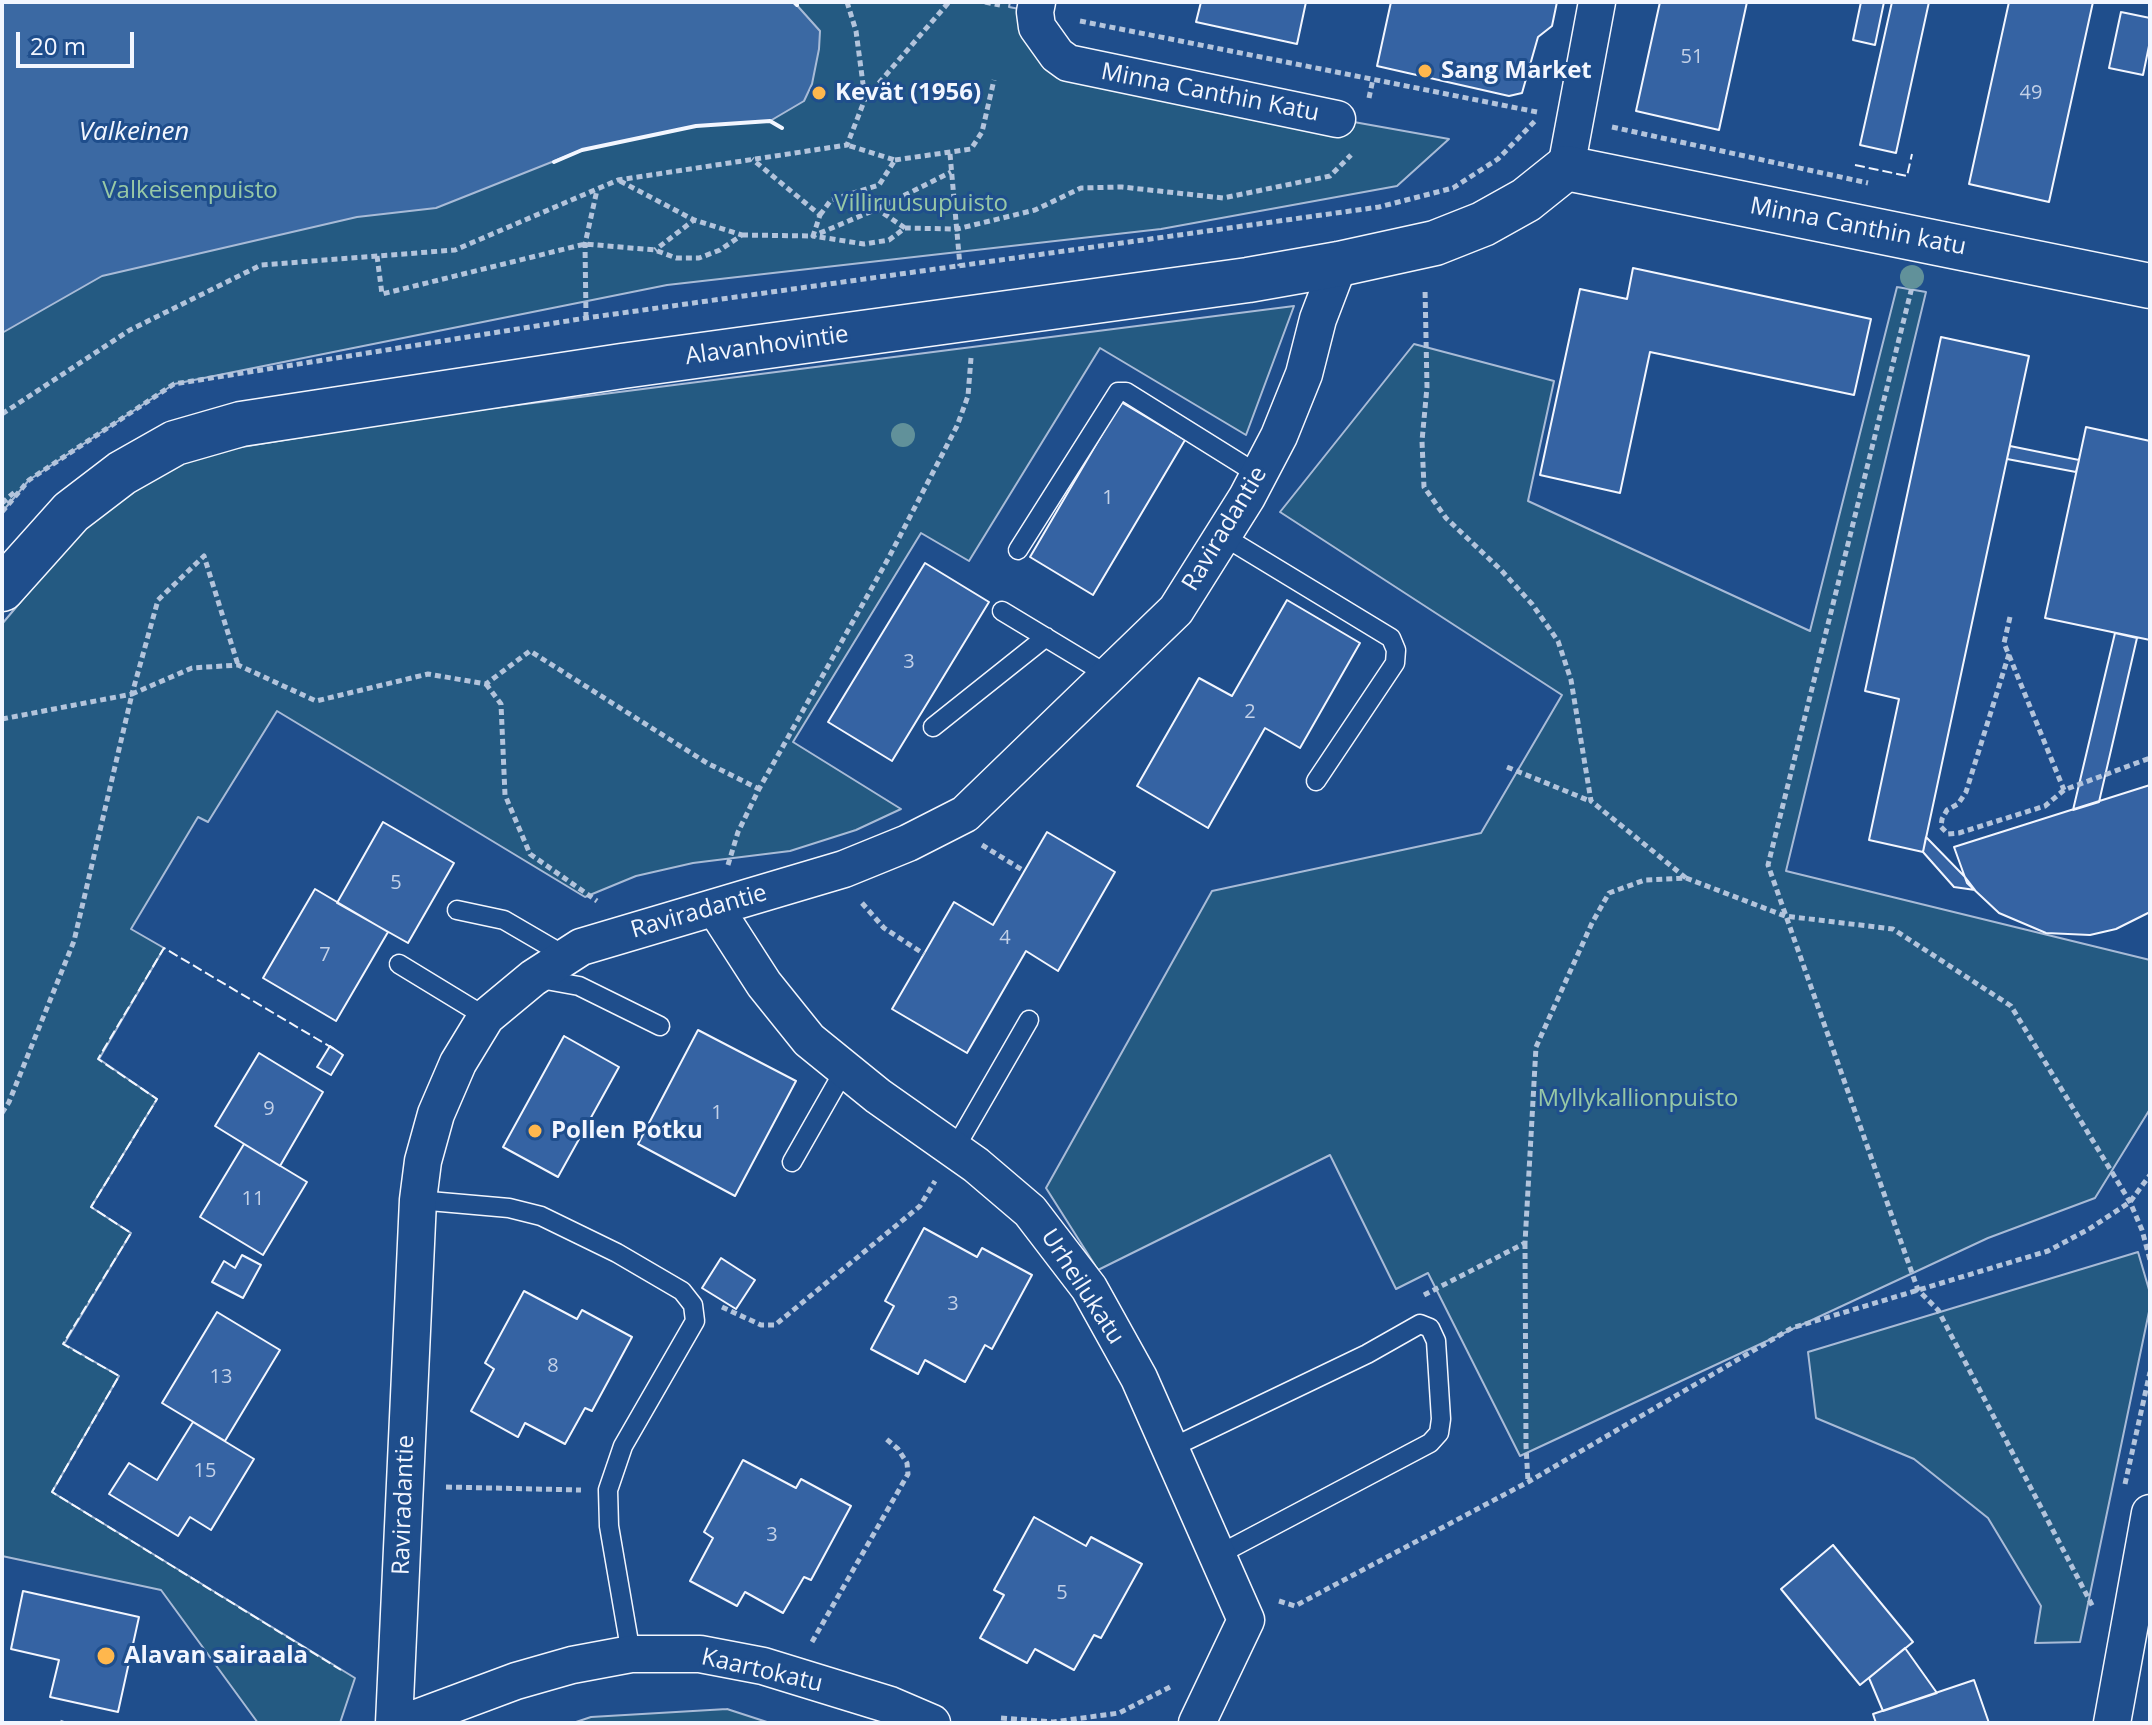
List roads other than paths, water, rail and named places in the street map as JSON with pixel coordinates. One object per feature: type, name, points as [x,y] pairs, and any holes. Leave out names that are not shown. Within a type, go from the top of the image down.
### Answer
[{"type":"main road","name":"Alavanhovintie","points":[[2,589],[71,512],[122,473],[175,443],[228,428],[312,412],[1248,280],[1339,264],[1435,243],[1483,224],[1526,200],[1566,168]]},
{"type":"main road","name":"Minna Canthin katu","points":[[1566,168],[2150,286]]},
{"type":"street","points":[[1566,168],[1597,2]]},
{"type":"street","name":"Minna Canthin Katu","points":[[1036,7],[1037,27],[1057,55],[1082,67],[1355,123]]},
{"type":"street","name":"Raviradantie","points":[[394,1723],[418,1200],[423,1161],[436,1114],[458,1063],[486,1017],[547,968],[581,947],[844,869],[908,843],[965,814],[1176,610],[1223,536],[1279,436],[1304,374],[1327,289],[1339,264]]},
{"type":"street","name":"Urheilukatu","points":[[715,908],[764,984],[809,1040],[1030,1211],[1089,1288],[1139,1378],[1246,1620],[1197,1723]]},
{"type":"street","points":[[2112,1723],[2150,1513]]},
{"type":"street","name":"Kaartokatu","points":[[403,1723],[516,1681],[572,1665],[631,1654],[700,1654],[763,1666],[890,1705],[932,1723]]},
{"type":"lane","points":[[1018,550],[1118,392],[1126,392],[1259,475]]},
{"type":"lane","points":[[1223,536],[1391,638],[1396,650],[1395,663],[1316,781]]},
{"type":"lane","points":[[1002,611],[1108,675]]},
{"type":"lane","points":[[933,727],[1046,637]]},
{"type":"lane","points":[[457,910],[504,920],[552,948],[547,968],[660,1026]]},
{"type":"lane","points":[[399,964],[486,1017]]},
{"type":"lane","points":[[954,1150],[1029,1020]]},
{"type":"lane","points":[[792,1162],[845,1069]]},
{"type":"lane","points":[[418,1200],[509,1208],[541,1216],[617,1253],[682,1291],[693,1305],[695,1321],[623,1446],[608,1490],[609,1526],[631,1654]]},
{"type":"lane","points":[[1171,1448],[1367,1354],[1420,1324],[1430,1328],[1436,1341],[1441,1419],[1439,1433],[1430,1443],[1218,1555]]},
{"type":"water","name":"Valkeinen","points":[[2,2],[794,2],[820,31],[812,84],[804,101],[770,121],[696,126],[582,150],[436,208],[357,217],[102,276],[2,333]]},
{"type":"place","name":"Sang Market","points":[[1425,71]]},
{"type":"place","name":"Kevät (1956)","points":[[819,93]]},
{"type":"place","name":"Pollen Potku","points":[[535,1131]]},
{"type":"place","name":"Alavan sairaala","points":[[106,1656]]},
{"type":"park label","name":"Valkeisenpuisto","points":[[190,191]]},
{"type":"park label","name":"Villiruusupuisto","points":[[921,204]]},
{"type":"park label","name":"Myllykallionpuisto","points":[[1638,1099]]}]
